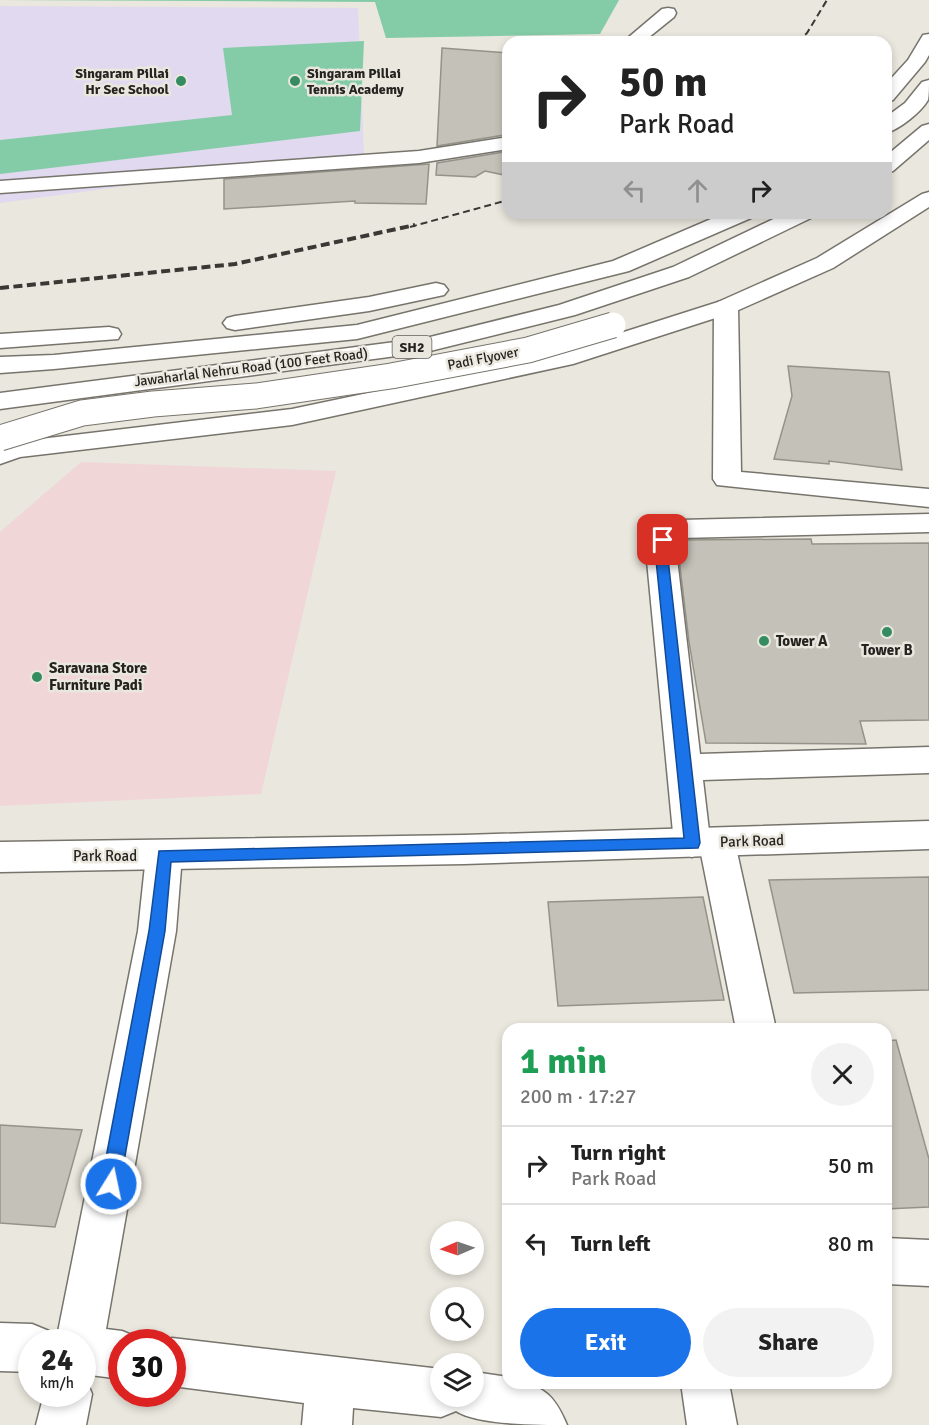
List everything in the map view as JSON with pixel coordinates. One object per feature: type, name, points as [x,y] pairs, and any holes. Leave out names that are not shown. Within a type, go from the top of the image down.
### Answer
[{"type":"main road","points":[[639,36],[668,13]]},
{"type":"main road","points":[[892,89],[916,62],[929,39]]},
{"type":"main road","points":[[892,122],[912,107],[929,86]]},
{"type":"main road","points":[[892,162],[929,130]]},
{"type":"main road","points":[[0,187],[419,157],[502,144]]},
{"type":"main road","points":[[892,203],[925,199]]},
{"type":"main road","points":[[0,456],[15,450],[292,417],[564,359],[726,307],[825,263],[925,199]]},
{"type":"main road","points":[[641,235],[689,219]]},
{"type":"main road","name":"Jawaharlal Nehru Road (100 Feet Road)","points":[[0,365],[54,362],[357,332],[621,266],[729,219]]},
{"type":"main road","name":"Jawaharlal Nehru Road (100 Feet Road)","points":[[0,401],[426,345],[567,310],[681,272],[791,219]]},
{"type":"main road","name":"Padi Flyover","points":[[0,438],[81,414],[153,404],[256,396],[391,376],[528,350],[613,325],[774,268],[843,233],[864,219]]},
{"type":"main road","points":[[0,341],[69,338],[216,325],[369,304],[504,276],[586,254]]},
{"type":"main road","points":[[726,307],[727,479],[929,498]]},
{"type":"main road","points":[[158,434],[159,379]]},
{"type":"main road","points":[[754,1023],[684,768],[661,550],[666,532],[680,529],[929,523]]},
{"type":"main road","points":[[684,768],[929,760]]},
{"type":"main road","name":"Park Road","points":[[0,857],[164,856],[705,843],[929,835]]},
{"type":"main road","points":[[82,1329],[157,931],[164,856]]},
{"type":"main road","points":[[892,1261],[929,1263]]},
{"type":"main road","points":[[0,1347],[18,1348]]},
{"type":"main road","points":[[186,1366],[329,1404],[430,1393]]},
{"type":"main road","points":[[706,1389],[712,1425]]},
{"type":"main road","points":[[484,1398],[521,1404],[542,1425]]},
{"type":"main road","points":[[61,1425],[65,1407]]},
{"type":"shaded area","name":"Singaram Pillai Hr Sec School","points":[[0,6],[358,8],[364,154],[0,203]]},
{"type":"shaded area","points":[[81,462],[336,471],[261,794],[0,806],[0,532]]},
{"type":"green space","points":[[0,0],[619,0],[600,34],[386,38],[375,2]]},
{"type":"green space","name":"Singaram Pillai Tennis Academy","points":[[364,41],[360,131],[0,174],[0,140],[232,115],[223,48]]},
{"type":"building","points":[[442,48],[502,53],[502,135],[437,146]]},
{"type":"building","points":[[502,152],[502,175],[485,171],[475,177],[436,175],[437,163]]},
{"type":"building","points":[[429,164],[426,204],[355,203],[355,201],[224,209],[224,179]]},
{"type":"building","points":[[788,366],[889,372],[902,470],[829,461],[829,464],[774,459],[792,396]]},
{"type":"building","name":"Tower A","points":[[811,539],[812,544],[929,543],[929,720],[860,721],[866,744],[706,743],[689,642],[678,550],[681,540]]},
{"type":"building","points":[[929,877],[929,990],[794,993],[769,880]]},
{"type":"building","points":[[703,897],[724,1000],[558,1006],[548,902]]},
{"type":"building","points":[[892,1040],[896,1040],[929,1159],[929,1207],[892,1209]]},
{"type":"building","points":[[0,1125],[82,1130],[55,1227],[0,1223]]},
{"type":"railway","points":[[804,36],[827,0]]},
{"type":"railway","points":[[410,227],[502,202]]},
{"type":"railway","points":[[0,288],[235,264],[415,225]]},
{"type":"place","name":"Singaram Pillai Hr Sec School","points":[[181,81]]},
{"type":"place","name":"Singaram Pillai Tennis Academy","points":[[295,81]]},
{"type":"place","name":"Tower B","points":[[887,632]]},
{"type":"place","name":"Tower A","points":[[764,641]]},
{"type":"place","name":"Saravana Store Furniture Padi","points":[[37,677]]},
{"type":"route","points":[[111,1184],[157,931],[164,856],[692,843],[661,550],[663,540]]}]
